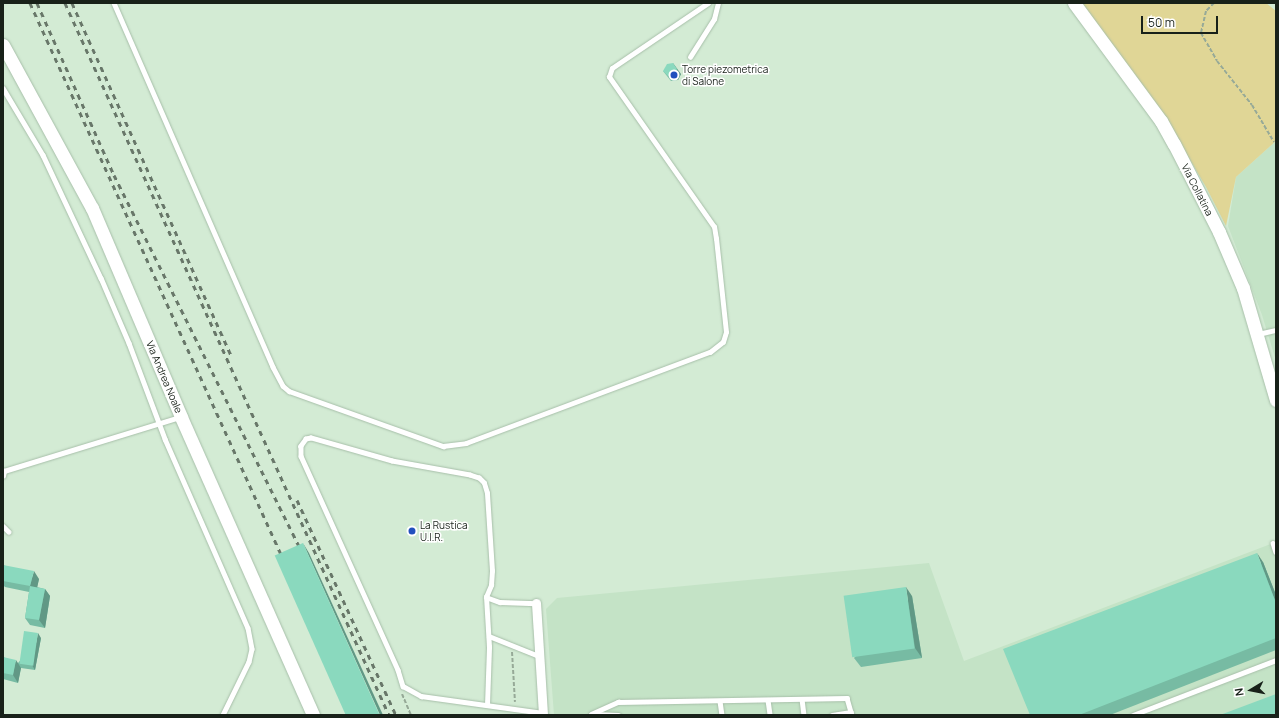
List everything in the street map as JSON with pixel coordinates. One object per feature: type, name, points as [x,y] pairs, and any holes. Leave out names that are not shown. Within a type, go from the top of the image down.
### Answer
[{"type":"street","name":"Via Collatina","points":[[1074,3],[1161,120],[1219,232],[1243,288],[1276,400]]},
{"type":"street","name":"Via Andrea Noale","points":[[3,45],[92,208],[181,417],[313,715]]},
{"type":"street","points":[[536,603],[543,714]]},
{"type":"lane","points":[[114,3],[273,367],[283,386],[297,393],[443,446],[456,445],[473,440],[710,352],[723,342],[726,332],[714,227],[609,77],[612,68],[708,3]]},
{"type":"lane","points":[[690,57],[714,20],[718,3]]},
{"type":"lane","points":[[3,88],[43,155],[101,278],[129,343],[159,424],[251,638],[252,649],[249,662],[223,715]]},
{"type":"lane","points":[[1256,335],[1276,330]]},
{"type":"lane","points":[[3,476],[4,471],[181,417]]},
{"type":"lane","points":[[487,705],[489,636],[486,597],[492,571],[487,493],[482,480],[470,475],[392,461],[311,438],[303,441],[301,448],[302,456],[398,670],[403,686],[421,696],[543,714]]},
{"type":"lane","points":[[3,526],[9,532]]},
{"type":"lane","points":[[1273,543],[1276,552]]},
{"type":"lane","points":[[486,597],[500,602],[536,603]]},
{"type":"lane","points":[[489,636],[540,656]]},
{"type":"lane","points":[[1133,715],[1276,660]]},
{"type":"lane","points":[[591,715],[618,702],[847,698],[851,714],[832,715]]},
{"type":"lane","points":[[802,699],[804,715]]},
{"type":"lane","points":[[720,700],[722,715]]},
{"type":"lane","points":[[768,700],[770,715]]},
{"type":"lane","points":[[591,715],[618,715]]},
{"type":"path","points":[[1214,3],[1206,11],[1201,33],[1217,61],[1252,105],[1274,142]]},
{"type":"path","points":[[511,645],[516,710]]},
{"type":"path","points":[[403,686],[399,688],[410,715]]},
{"type":"shaded area","points":[[1083,3],[1266,3],[1276,11],[1276,141],[1236,177],[1226,226],[1206,187],[1163,114],[1088,16]]},
{"type":"shaded area","points":[[1276,141],[1276,361],[1262,315],[1228,226],[1236,177]]},
{"type":"shaded area","points":[[1276,542],[1276,715],[554,715],[546,609],[557,598],[929,563],[964,661]]},
{"type":"building","points":[[673,63],[677,69],[675,75],[668,76],[663,71],[667,64]]},
{"type":"building","points":[[303,543],[379,715],[346,715],[275,556]]},
{"type":"building","points":[[1257,553],[1276,603],[1276,638],[1079,715],[1030,715],[1003,649]]},
{"type":"building","points":[[3,565],[34,571],[30,586],[3,581]]},
{"type":"building","points":[[30,586],[45,589],[39,620],[25,618]]},
{"type":"building","points":[[906,587],[915,648],[852,657],[844,596]]},
{"type":"building","points":[[24,631],[38,633],[33,666],[19,664]]},
{"type":"building","points":[[3,657],[16,660],[13,675],[3,673]]},
{"type":"building","points":[[1276,694],[1276,715],[1220,715]]},
{"type":"railway","points":[[30,3],[285,563]]},
{"type":"railway","points":[[37,3],[114,175],[304,556]]},
{"type":"railway","points":[[65,3],[389,715]]},
{"type":"railway","points":[[72,3],[231,355]]},
{"type":"railway","points":[[297,500],[396,715]]},
{"type":"place","name":"Torre piezometrica di Salone","points":[[674,75]]},
{"type":"place","name":"La Rustica U.I.R.","points":[[412,531]]}]
